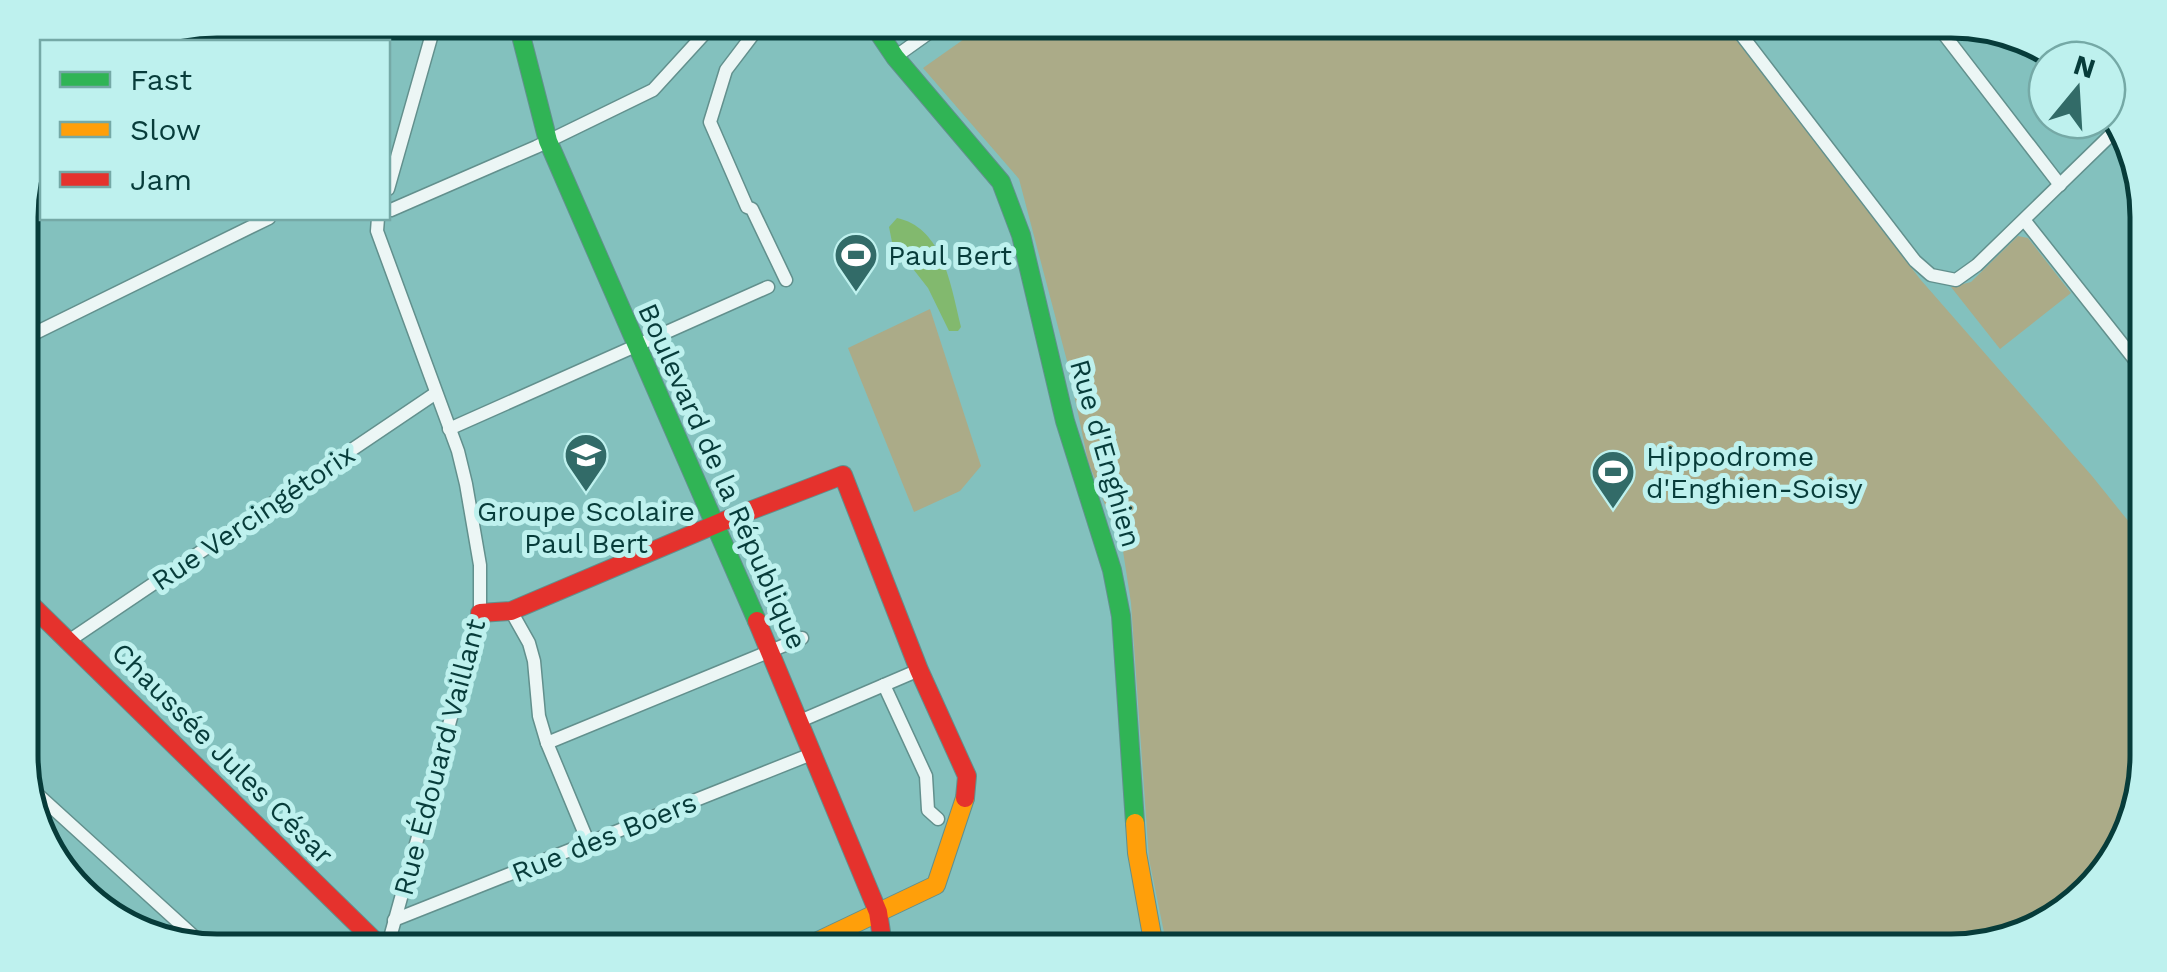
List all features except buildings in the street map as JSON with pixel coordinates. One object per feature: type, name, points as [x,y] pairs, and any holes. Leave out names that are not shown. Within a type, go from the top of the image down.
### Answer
[{"type":"street","points":[[390,184],[431,38]]},
{"type":"street","name":"Boulevard de la République","points":[[522,38],[548,141],[814,753],[878,912],[881,934]]},
{"type":"street","points":[[390,212],[653,90],[701,38]]},
{"type":"street","points":[[750,38],[726,70],[710,122],[747,206],[786,280]]},
{"type":"street","name":"Rue d'Enghien","points":[[882,38],[1000,182],[1021,236],[1064,421],[1112,570],[1118,601],[1137,853],[1151,934]]},
{"type":"street","points":[[895,57],[921,38]]},
{"type":"street","points":[[1744,38],[1931,275],[1956,280],[2025,221],[2106,140]]},
{"type":"street","points":[[1947,38],[2060,185]]},
{"type":"street","points":[[38,332],[265,220]]},
{"type":"street","name":"Rue Édouard Vaillant","points":[[378,220],[377,230],[470,496],[480,565],[480,613],[390,934]]},
{"type":"street","points":[[2025,221],[2130,354]]},
{"type":"street","points":[[449,429],[768,287]]},
{"type":"street","name":"Rue Vercingétorix","points":[[70,640],[436,393]]},
{"type":"street","points":[[480,613],[510,611],[714,525],[843,476],[919,670],[967,776],[965,800],[936,884],[832,934]]},
{"type":"street","name":"Chaussée Jules César","points":[[38,611],[367,934]]},
{"type":"street","points":[[510,611],[529,643],[539,716],[590,844]]},
{"type":"street","points":[[548,743],[802,638]]},
{"type":"street","points":[[800,721],[919,670]]},
{"type":"street","points":[[884,685],[926,776],[928,810],[938,819]]},
{"type":"street","name":"Rue des Boers","points":[[394,920],[814,753]]},
{"type":"street","points":[[44,800],[189,932]]},
{"type":"shaded area","name":"Hippodrome d'Enghien-Soisy","points":[[966,38],[1735,38],[1920,279],[2130,523],[2129,767],[2120,813],[2099,855],[2050,904],[2008,925],[1962,934],[1164,934],[1149,859],[1131,603],[1123,551],[1088,461],[1067,361],[1019,179],[923,68]]},
{"type":"shaded area","points":[[897,218],[913,224],[935,247],[953,295],[961,327],[958,331],[949,331],[928,288],[892,242],[889,227]]},
{"type":"shaded area","points":[[2018,236],[2028,238],[2071,293],[2000,349],[1951,287],[1971,282]]},
{"type":"shaded area","points":[[930,309],[981,466],[960,491],[914,512],[848,348]]},
{"type":"traffic: fast","points":[[522,38],[548,141],[757,621]]},
{"type":"traffic: fast","points":[[882,38],[1001,182],[1021,235],[1065,421],[1112,570],[1121,616],[1135,823]]},
{"type":"traffic: slow","points":[[833,934],[936,885],[965,798]]},
{"type":"traffic: slow","points":[[1135,823],[1152,934]]},
{"type":"traffic: jam","points":[[480,613],[511,611],[843,475],[919,670],[967,776],[965,798]]},
{"type":"traffic: jam","points":[[38,612],[368,934]]},
{"type":"traffic: jam","points":[[757,621],[878,912],[881,934]]},
{"type":"place","name":"Paul Bert","points":[[856,293]]},
{"type":"place","name":"Groupe Scolaire Paul Bert","points":[[586,493]]},
{"type":"place","name":"Hippodrome d'Enghien-Soisy","points":[[1613,510]]}]
